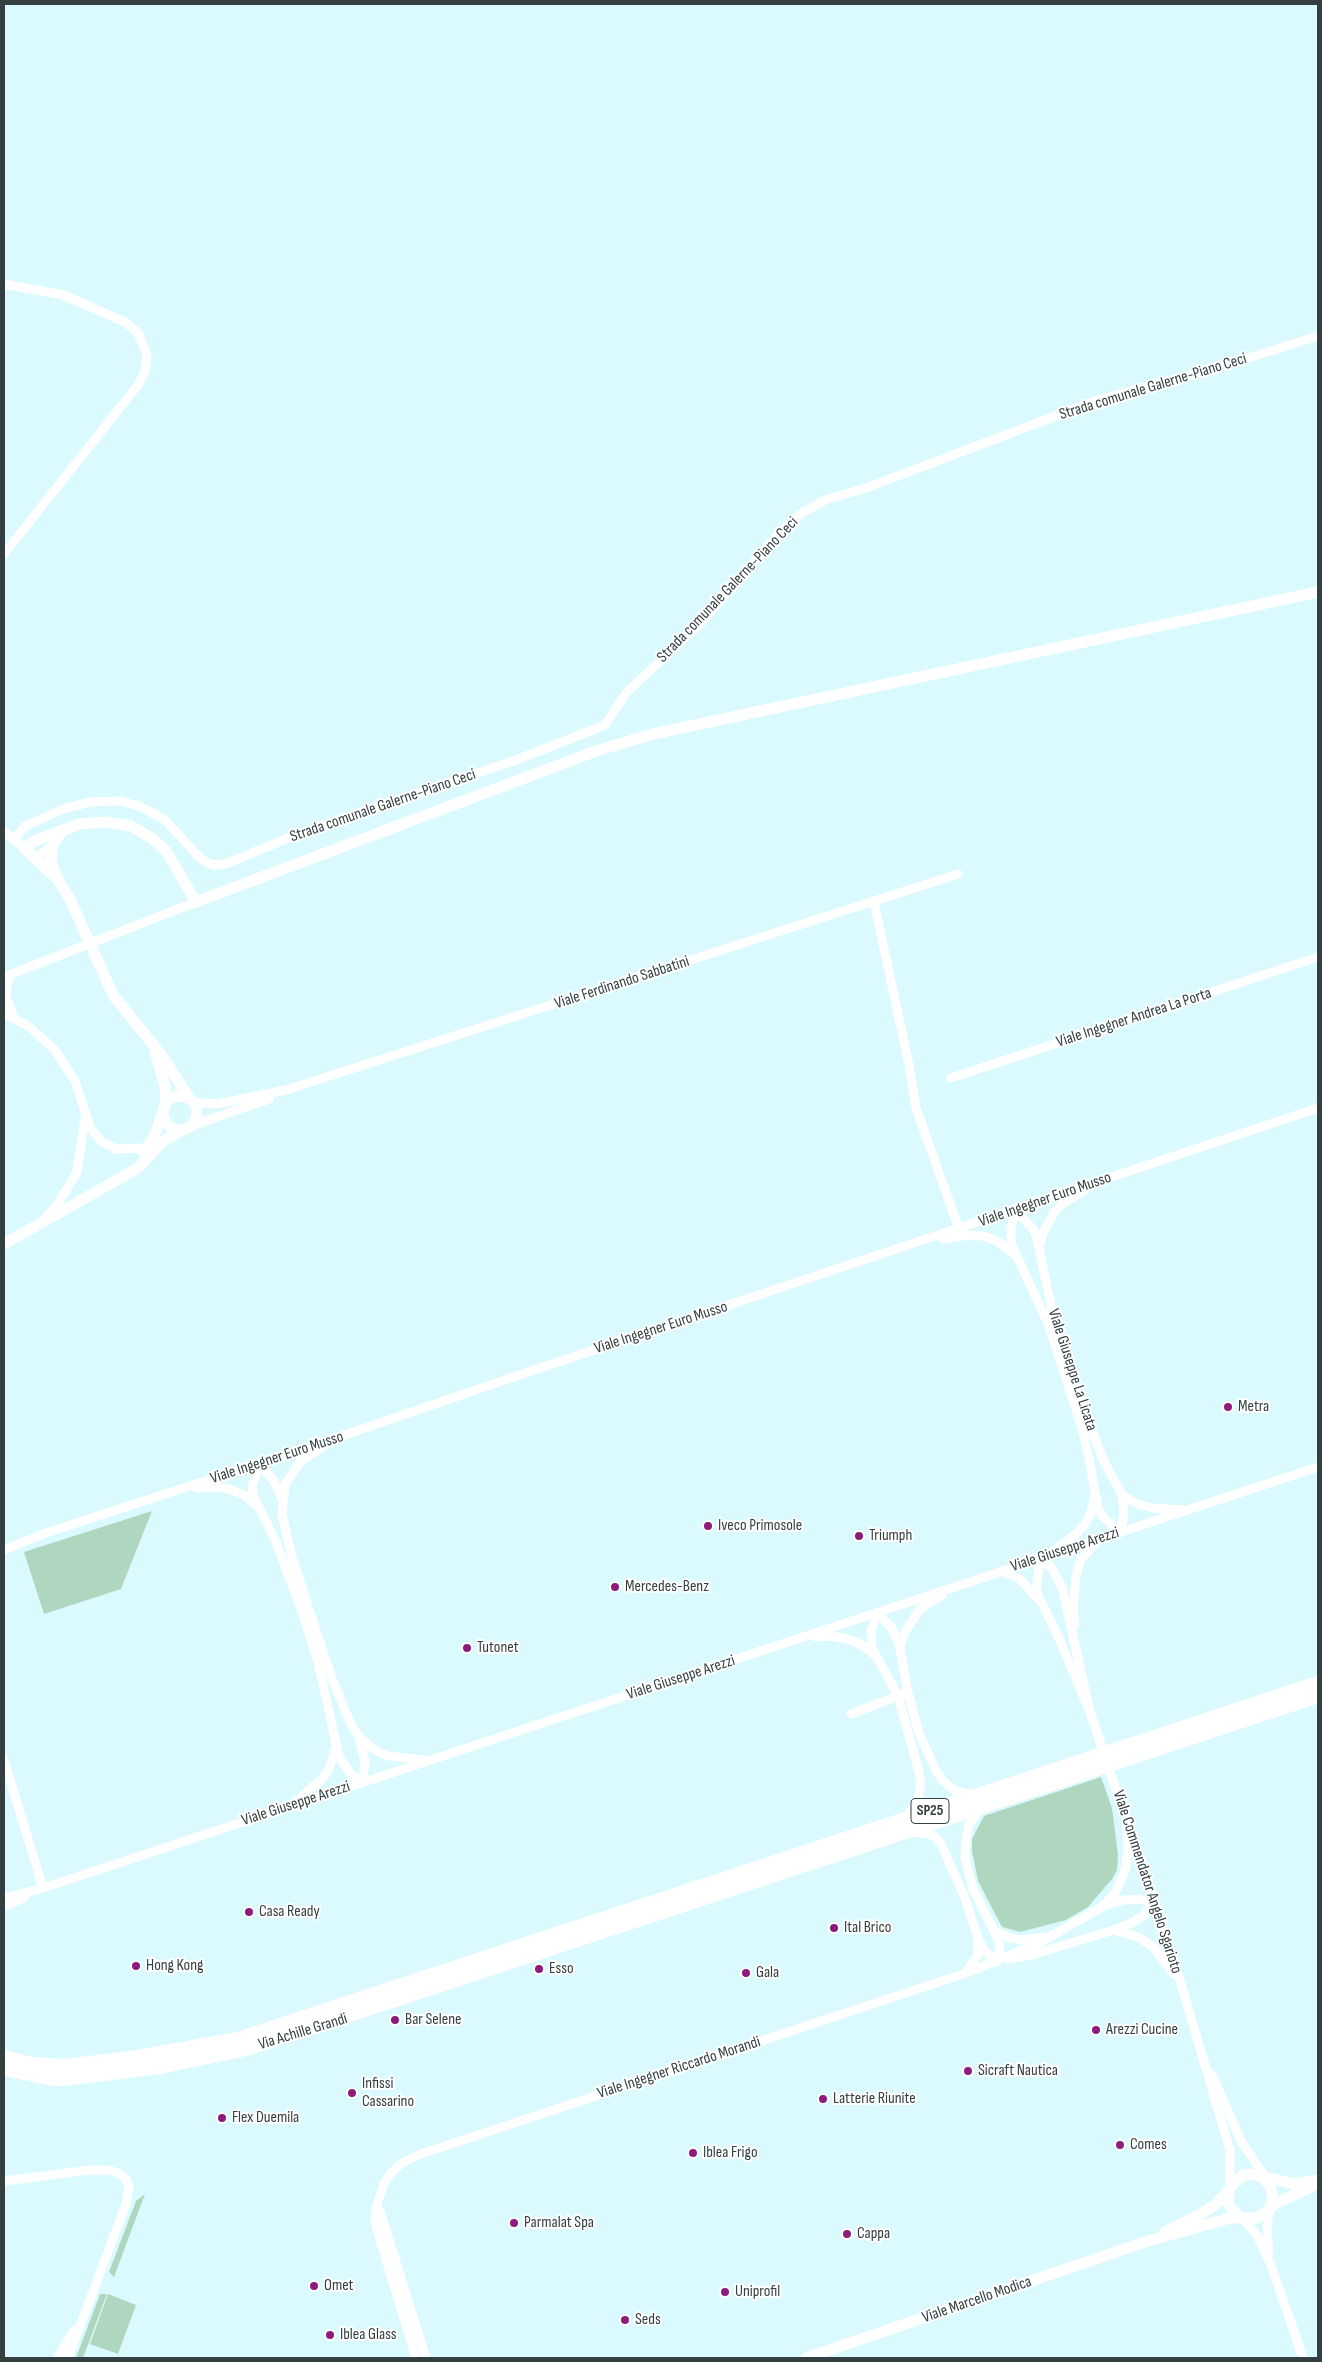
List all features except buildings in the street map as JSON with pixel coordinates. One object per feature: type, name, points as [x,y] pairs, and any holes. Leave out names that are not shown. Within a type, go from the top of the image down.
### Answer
[{"type":"main road","points":[[1275,1703],[1297,1684],[1318,1677]]},
{"type":"main road","name":"SP25","points":[[590,1930],[1275,1703],[1318,1683]]},
{"type":"main road","name":"SP25","points":[[1275,1703],[1318,1696]]},
{"type":"main road","points":[[1275,1703],[1318,1700]]},
{"type":"main road","name":"Via Achille Grandi","points":[[4,2057],[31,2064],[65,2066],[138,2057],[238,2039],[590,1930]]},
{"type":"main road","name":"Via Achille Grandi","points":[[4,2070],[64,2079],[160,2067],[246,2050],[590,1930]]},
{"type":"street","points":[[4,284],[20,285],[63,295],[125,322],[138,333],[147,355],[145,371],[138,385],[4,554]]},
{"type":"street","name":"Strada comunale Galerne-Piano Ceci","points":[[14,840],[25,826],[66,808],[91,802],[120,801],[154,812],[176,830],[199,857],[207,863],[216,865],[228,863],[293,836],[525,756],[605,725],[627,692],[700,623],[779,533],[800,514],[825,500],[866,488],[1098,400],[1223,366],[1318,336]]},
{"type":"street","points":[[147,1148],[116,1150],[101,1141],[90,1127],[81,1098],[66,1065],[43,1037],[8,1015],[6,998],[8,976],[196,902],[596,751],[653,734],[1318,592]]},
{"type":"street","points":[[28,852],[32,842],[79,824],[96,822],[117,823],[139,830],[166,851],[196,902]]},
{"type":"street","points":[[4,831],[58,880]]},
{"type":"street","points":[[28,852],[40,855],[53,845],[62,831]]},
{"type":"street","points":[[53,845],[51,860],[58,880],[70,899],[119,1004],[154,1046],[191,1100],[197,1114],[186,1128]]},
{"type":"street","name":"Viale Ferdinando Sabbatini","points":[[286,1090],[958,874]]},
{"type":"street","points":[[874,902],[909,1064],[916,1108],[959,1229]]},
{"type":"street","name":"Viale Ingegner Andrea La Porta","points":[[951,1078],[1318,957]]},
{"type":"street","points":[[119,1180],[147,1148],[156,1132],[164,1106],[165,1086],[154,1046]]},
{"type":"street","points":[[164,1106],[176,1096],[217,1104],[286,1090]]},
{"type":"street","points":[[4,1244],[138,1168],[162,1142],[186,1128],[262,1102],[286,1090]]},
{"type":"street","points":[[164,1106],[168,1124],[186,1128]]},
{"type":"street","name":"Viale Ingegner Euro Musso","points":[[4,1550],[46,1533],[334,1440],[528,1372],[1016,1211],[1108,1178],[1318,1108]]},
{"type":"street","points":[[38,1225],[57,1205],[77,1172],[85,1115]]},
{"type":"street","points":[[1040,1252],[1042,1232],[1055,1211],[1064,1203],[1108,1178]]},
{"type":"street","points":[[1016,1211],[1010,1235],[1015,1254],[1049,1326],[1090,1458],[1094,1498],[1091,1512],[1085,1524],[1076,1534],[1044,1557],[1036,1584],[1039,1600]]},
{"type":"street","name":"Viale Giuseppe La Licata","points":[[1016,1211],[1034,1230],[1055,1325],[1088,1423],[1103,1459],[1122,1495],[1124,1514],[1120,1532]]},
{"type":"street","points":[[913,1244],[969,1235],[996,1241],[1015,1254]]},
{"type":"street","points":[[282,1499],[285,1485],[300,1462],[334,1440]]},
{"type":"street","points":[[258,1464],[274,1481],[282,1499],[286,1532],[304,1598],[332,1679],[350,1722],[359,1737],[365,1762],[362,1783]]},
{"type":"street","points":[[258,1464],[252,1486],[256,1505],[276,1542],[301,1609],[318,1662],[336,1747],[344,1766],[362,1783]]},
{"type":"street","name":"Viale Giuseppe Arezzi","points":[[43,1888],[1318,1467]]},
{"type":"street","points":[[181,1490],[214,1487],[229,1489],[244,1495],[256,1505]]},
{"type":"street","points":[[1122,1495],[1138,1504],[1152,1508],[1190,1510]]},
{"type":"street","points":[[1094,1498],[1103,1517],[1120,1532]]},
{"type":"street","points":[[1090,1712],[1073,1609],[1076,1576],[1080,1561],[1099,1539]]},
{"type":"street","points":[[1044,1557],[1062,1587],[1069,1623],[1082,1667]]},
{"type":"street","points":[[1002,1571],[1021,1580],[1039,1600],[1058,1636],[1090,1712]]},
{"type":"street","points":[[900,1652],[901,1640],[920,1609],[955,1587]]},
{"type":"street","points":[[877,1613],[896,1635],[908,1693],[919,1733],[938,1774],[955,1791],[981,1800],[969,1824],[965,1858],[973,1890],[994,1930],[1000,1947],[996,1962]]},
{"type":"street","points":[[877,1613],[870,1639],[878,1659],[898,1696],[916,1758],[921,1784],[915,1806],[904,1826],[928,1834],[940,1842],[965,1898],[978,1938],[984,1950],[996,1962]]},
{"type":"street","points":[[804,1638],[831,1636],[847,1639],[870,1650],[878,1659]]},
{"type":"street","points":[[851,1714],[908,1693]]},
{"type":"street","name":"Viale Commendator Angelo Sgarioto","points":[[1090,1712],[1202,2052]]},
{"type":"street","points":[[359,1737],[375,1750],[388,1756],[429,1760]]},
{"type":"street","points":[[289,1807],[321,1780],[329,1769],[336,1747]]},
{"type":"street","points":[[5,1766],[43,1888]]},
{"type":"street","points":[[1102,1907],[1115,1892],[1125,1871],[1128,1850],[1127,1826]]},
{"type":"street","points":[[4,1898],[43,1888]]},
{"type":"street","points":[[4,1907],[43,1888]]},
{"type":"street","points":[[1140,1899],[1152,1902],[1145,1914],[1132,1923],[1114,1930],[1031,1955],[996,1962],[1063,1931],[1102,1907],[1125,1900],[1140,1899]]},
{"type":"street","points":[[994,1930],[1010,1938],[1022,1940],[1036,1939],[1063,1931]]},
{"type":"street","points":[[1114,1930],[1140,1938],[1153,1948],[1180,1984]]},
{"type":"street","points":[[966,1973],[977,1956],[978,1938]]},
{"type":"street","name":"Viale Ingegner Riccardo Morandi","points":[[416,2358],[378,2233],[376,2208],[391,2173],[402,2163],[418,2155],[996,1962]]},
{"type":"street","points":[[1202,2052],[1241,2141],[1268,2179],[1273,2192],[1267,2238],[1271,2265]]},
{"type":"street","points":[[1202,2052],[1230,2150],[1228,2202],[1235,2213],[1258,2237],[1271,2265],[1303,2358]]},
{"type":"street","points":[[4,2181],[90,2170],[108,2170],[119,2173],[126,2179],[129,2187],[126,2204],[68,2358]]},
{"type":"street","points":[[1148,2241],[1215,2205],[1237,2178],[1243,2175],[1254,2174],[1294,2184],[1318,2182]]},
{"type":"street","points":[[1148,2241],[1220,2221],[1257,2218],[1270,2208],[1318,2182]]},
{"type":"street","name":"Viale Ingegner Riccardo Morandi","points":[[380,2196],[380,2216],[426,2358]]},
{"type":"street","name":"Viale Marcello Modica","points":[[806,2358],[1148,2241]]},
{"type":"street","points":[[57,2358],[85,2310]]},
{"type":"green space","points":[[152,1511],[121,1589],[44,1614],[24,1552]]},
{"type":"green space","points":[[1101,1777],[1112,1808],[1118,1855],[1117,1870],[1112,1879],[1088,1907],[1066,1920],[1020,1932],[1002,1927],[978,1881],[972,1851],[972,1839],[984,1816]]},
{"type":"green space","points":[[145,2194],[114,2277],[109,2272],[136,2201]]},
{"type":"green space","points":[[100,2294],[107,2294],[83,2358],[76,2358]]},
{"type":"green space","points":[[108,2294],[136,2305],[118,2354],[90,2344]]},
{"type":"place","name":"Metra","points":[[1228,1407]]},
{"type":"place","name":"Iveco Primosole","points":[[708,1526]]},
{"type":"place","name":"Triumph","points":[[859,1536]]},
{"type":"place","name":"Mercedes-Benz","points":[[615,1587]]},
{"type":"place","name":"Tutonet","points":[[467,1648]]},
{"type":"place","name":"Casa Ready","points":[[249,1912]]},
{"type":"place","name":"Ital Brico","points":[[834,1928]]},
{"type":"place","name":"Hong Kong","points":[[136,1966]]},
{"type":"place","name":"Esso","points":[[539,1969]]},
{"type":"place","name":"Gala","points":[[746,1973]]},
{"type":"place","name":"Bar Selene","points":[[395,2020]]},
{"type":"place","name":"Arezzi Cucine","points":[[1096,2030]]},
{"type":"place","name":"Sicraft Nautica","points":[[968,2071]]},
{"type":"place","name":"Infissi Cassarino","points":[[352,2093]]},
{"type":"place","name":"Latterie Riunite","points":[[823,2099]]},
{"type":"place","name":"Flex Duemila","points":[[222,2118]]},
{"type":"place","name":"Comes","points":[[1120,2145]]},
{"type":"place","name":"Iblea Frigo","points":[[693,2153]]},
{"type":"place","name":"Parmalat Spa","points":[[514,2223]]},
{"type":"place","name":"Cappa","points":[[847,2234]]},
{"type":"place","name":"Omet","points":[[314,2286]]},
{"type":"place","name":"Uniprofil","points":[[725,2292]]},
{"type":"place","name":"Seds","points":[[625,2320]]},
{"type":"place","name":"Iblea Glass","points":[[330,2335]]}]
